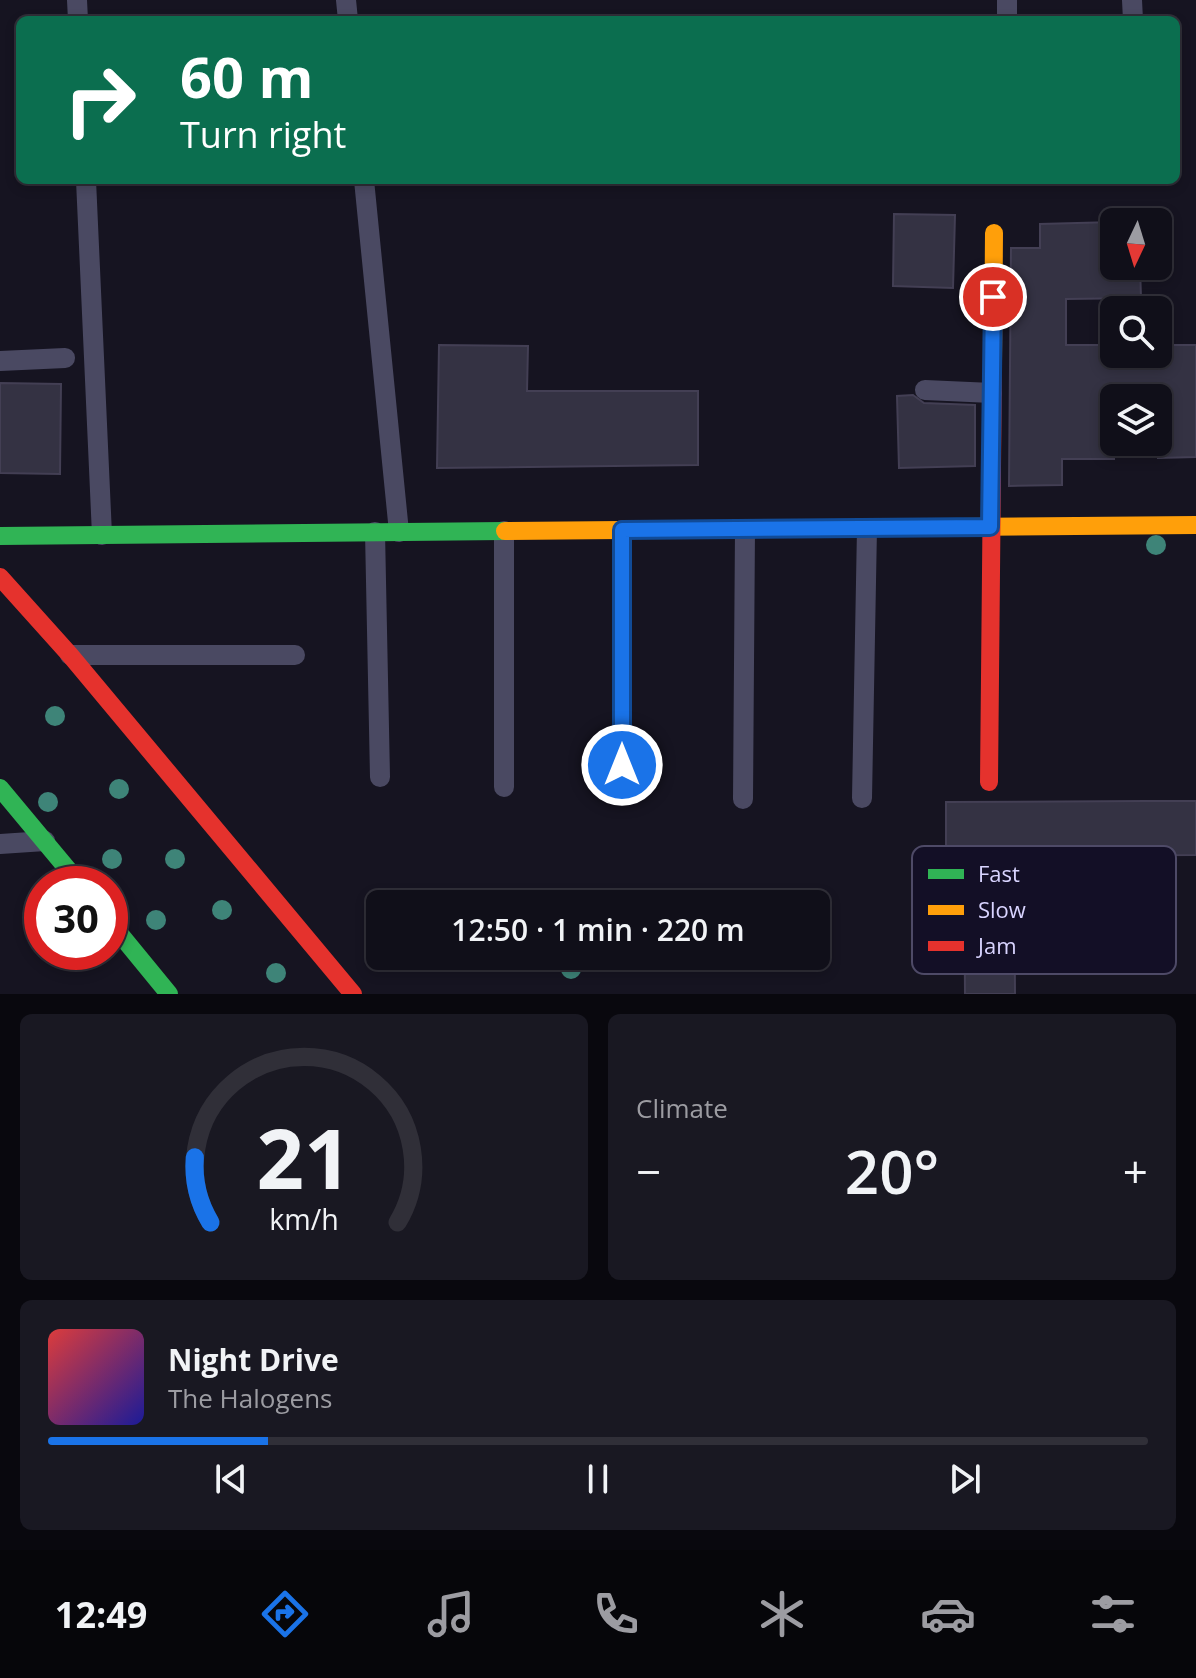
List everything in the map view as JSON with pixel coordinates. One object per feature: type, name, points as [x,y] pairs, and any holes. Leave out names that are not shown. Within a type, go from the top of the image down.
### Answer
[{"type":"street","points":[[86,184],[102,535]]},
{"type":"street","points":[[364,184],[399,532]]},
{"type":"street","points":[[989,782],[994,233]]},
{"type":"street","points":[[0,361],[65,358]]},
{"type":"street","points":[[925,390],[992,393]]},
{"type":"street","points":[[0,536],[1196,525]]},
{"type":"street","points":[[862,798],[867,528]]},
{"type":"street","points":[[743,799],[745,529]]},
{"type":"street","points":[[622,530],[622,793]]},
{"type":"street","points":[[504,531],[504,787]]},
{"type":"street","points":[[375,532],[380,777]]},
{"type":"street","points":[[0,577],[70,655],[353,994]]},
{"type":"street","points":[[70,655],[295,655]]},
{"type":"street","points":[[0,788],[65,866]]},
{"type":"street","points":[[0,844],[45,841]]},
{"type":"street","points":[[128,944],[169,994]]},
{"type":"building","points":[[894,214],[955,215],[953,288],[893,286]]},
{"type":"building","points":[[1100,222],[1100,280],[1140,280],[1141,296],[1066,299],[1066,345],[1100,345],[1100,368],[1172,368],[1172,345],[1196,345],[1196,457],[1158,458],[1172,456],[1172,384],[1100,384],[1100,456],[1114,456],[1114,459],[1062,459],[1062,485],[1009,486],[1011,248],[1040,248],[1040,224]]},
{"type":"building","points":[[439,345],[528,346],[527,391],[698,391],[698,465],[437,468]]},
{"type":"building","points":[[0,383],[61,384],[60,474],[0,473]]},
{"type":"building","points":[[913,395],[924,403],[975,405],[975,466],[899,468],[897,396]]},
{"type":"building","points":[[1196,801],[1196,855],[1176,855],[1176,846],[946,846],[946,802]]},
{"type":"building","points":[[965,974],[1015,974],[1015,994],[965,994]]},
{"type":"traffic: fast","points":[[0,536],[505,531]]},
{"type":"traffic: fast","points":[[0,788],[65,866]]},
{"type":"traffic: fast","points":[[128,944],[169,994]]},
{"type":"traffic: slow","points":[[993,363],[994,233]]},
{"type":"traffic: slow","points":[[505,531],[1196,525]]},
{"type":"traffic: jam","points":[[989,782],[993,363]]},
{"type":"traffic: jam","points":[[0,577],[70,655],[353,994]]},
{"type":"route","points":[[622,765],[622,530],[990,527],[993,297]]}]
